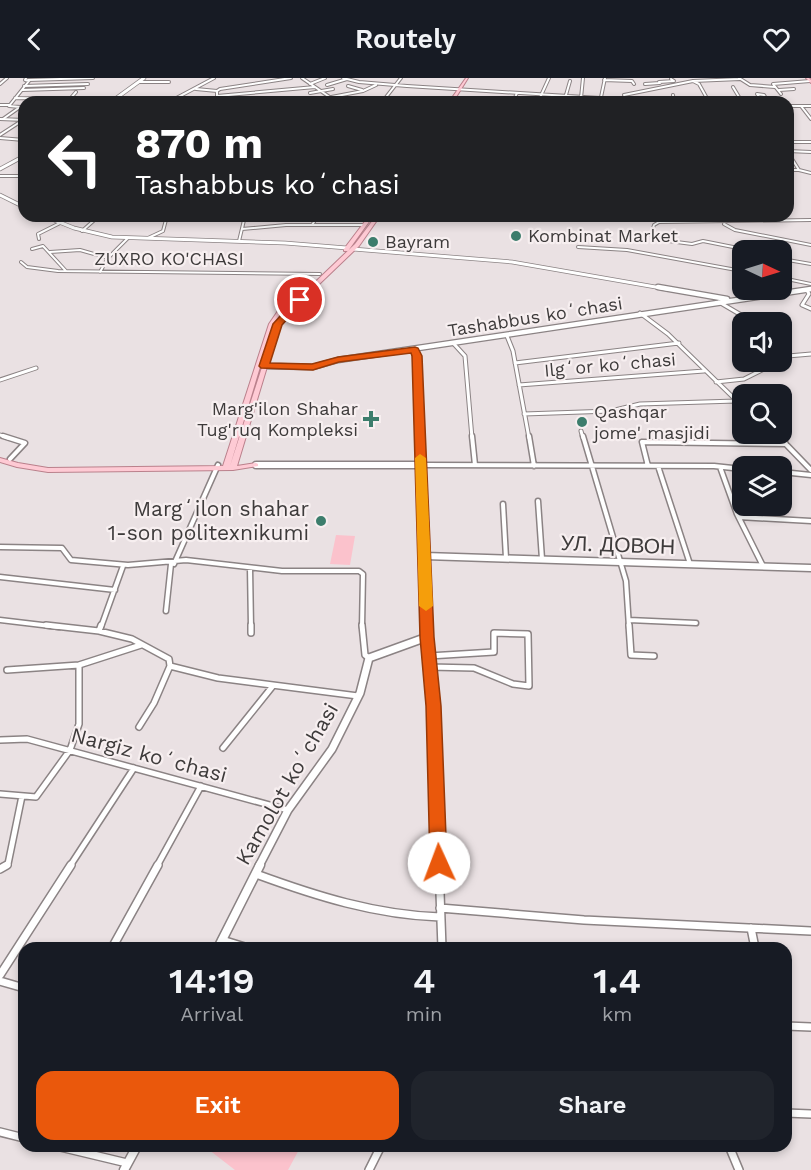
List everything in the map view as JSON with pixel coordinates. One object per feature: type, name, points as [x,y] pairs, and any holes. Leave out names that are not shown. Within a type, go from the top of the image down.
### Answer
[{"type":"main road","points":[[119,96],[144,78]]},
{"type":"main road","points":[[457,96],[469,78]]},
{"type":"main road","points":[[0,169],[18,159]]},
{"type":"main road","points":[[230,467],[275,317],[350,249],[366,222]]},
{"type":"main road","points":[[261,366],[282,317],[350,249],[373,222]]},
{"type":"main road","points":[[0,458],[49,466],[421,465],[424,556]]},
{"type":"main road","points":[[0,458],[16,465],[48,470],[218,467]]},
{"type":"main road","name":"УЛ. ДОВОН","points":[[424,556],[811,568]]},
{"type":"street","points":[[0,84],[7,78]]},
{"type":"street","points":[[10,105],[22,90],[27,79],[93,78]]},
{"type":"street","points":[[180,96],[214,78]]},
{"type":"street","points":[[194,88],[217,91],[291,78]]},
{"type":"street","points":[[302,78],[328,96]]},
{"type":"street","points":[[310,84],[325,78]]},
{"type":"street","points":[[343,78],[366,83],[565,96],[570,81]]},
{"type":"street","points":[[366,83],[370,78]]},
{"type":"street","points":[[387,96],[400,78]]},
{"type":"street","points":[[541,95],[549,78]]},
{"type":"street","points":[[580,96],[583,78]]},
{"type":"street","points":[[656,78],[665,87]]},
{"type":"street","points":[[327,85],[347,79]]},
{"type":"street","points":[[601,96],[604,79],[632,81],[634,84]]},
{"type":"street","points":[[645,84],[674,81],[671,79]]},
{"type":"street","points":[[624,95],[693,81],[740,79],[750,85],[775,87],[781,94]]},
{"type":"street","points":[[693,81],[699,84],[706,96]]},
{"type":"street","points":[[775,87],[773,84],[787,81],[809,81]]},
{"type":"street","points":[[139,82],[170,82]]},
{"type":"street","points":[[24,86],[88,84]]},
{"type":"street","points":[[339,96],[379,84]]},
{"type":"street","points":[[348,86],[364,90]]},
{"type":"street","points":[[226,96],[315,87]]},
{"type":"street","points":[[733,87],[739,96]]},
{"type":"street","points":[[22,90],[84,88]]},
{"type":"street","points":[[310,93],[333,89]]},
{"type":"street","points":[[779,90],[794,89]]},
{"type":"street","points":[[216,96],[217,91]]},
{"type":"street","points":[[73,96],[76,92]]},
{"type":"street","points":[[0,105],[18,106]]},
{"type":"street","points":[[794,106],[811,106]]},
{"type":"street","points":[[801,106],[811,119]]},
{"type":"street","points":[[1,119],[18,109]]},
{"type":"street","points":[[1,119],[18,120]]},
{"type":"street","points":[[0,137],[18,124]]},
{"type":"street","points":[[0,137],[18,139]]},
{"type":"street","points":[[794,142],[811,142]]},
{"type":"street","points":[[794,152],[810,154]]},
{"type":"street","points":[[794,161],[799,170]]},
{"type":"street","points":[[794,170],[811,173]]},
{"type":"street","points":[[0,176],[18,176]]},
{"type":"street","points":[[0,195],[18,204]]},
{"type":"street","points":[[794,220],[810,220],[811,225]]},
{"type":"street","points":[[82,231],[92,222]]},
{"type":"street","points":[[148,238],[163,231],[165,222]]},
{"type":"street","points":[[239,241],[244,222]]},
{"type":"street","points":[[732,247],[703,241],[692,244],[678,239],[658,240],[651,235],[654,225],[659,222],[736,222]]},
{"type":"street","points":[[39,239],[38,234],[60,223],[93,234],[128,238],[239,241],[512,262],[732,300]]},
{"type":"street","points":[[723,223],[735,230],[811,245]]},
{"type":"street","points":[[242,229],[364,225]]},
{"type":"street","points":[[100,272],[108,258],[128,238]]},
{"type":"street","points":[[32,249],[43,246],[66,271]]},
{"type":"street","points":[[578,247],[627,250],[732,269]]},
{"type":"street","points":[[50,252],[70,249],[95,252],[108,258]]},
{"type":"street","points":[[792,261],[811,264]]},
{"type":"street","name":"ZUXRO KO'CHASI","points":[[21,262],[29,268],[66,271],[320,274]]},
{"type":"street","points":[[792,280],[811,284]]},
{"type":"street","points":[[809,289],[809,294],[802,305],[811,309]]},
{"type":"street","name":"Tashabbus koʻchasi","points":[[792,291],[809,289]]},
{"type":"street","points":[[715,297],[736,312]]},
{"type":"street","name":"Tashabbus koʻchasi","points":[[261,366],[313,367],[338,360],[733,300]]},
{"type":"street","points":[[640,313],[679,343],[704,371],[732,396]]},
{"type":"street","points":[[507,336],[515,363],[534,466]]},
{"type":"street","points":[[515,363],[679,343]]},
{"type":"street","points":[[454,344],[465,356],[475,465]]},
{"type":"street","points":[[415,350],[421,465],[732,468]]},
{"type":"street","points":[[792,356],[811,354]]},
{"type":"street","points":[[0,380],[36,368]]},
{"type":"street","name":"Ilgʻor koʻchasi","points":[[519,385],[704,371]]},
{"type":"street","points":[[716,382],[744,379],[758,372]]},
{"type":"street","points":[[524,414],[600,412],[646,403],[732,400]]},
{"type":"street","points":[[581,431],[626,581],[631,654],[654,656]]},
{"type":"street","points":[[0,435],[25,443],[10,459]]},
{"type":"street","points":[[648,466],[642,442],[732,443]]},
{"type":"street","points":[[786,444],[811,470]]},
{"type":"street","points":[[658,466],[690,564]]},
{"type":"street","points":[[166,611],[172,564],[218,467]]},
{"type":"street","points":[[720,467],[739,517],[763,566]]},
{"type":"street","points":[[792,473],[811,475]]},
{"type":"street","points":[[538,501],[542,559]]},
{"type":"street","points":[[503,504],[506,558]]},
{"type":"street","points":[[739,517],[811,521]]},
{"type":"street","points":[[0,547],[62,548],[71,560],[97,565],[172,564],[186,561],[282,571],[362,572],[362,624],[365,655],[369,658],[427,637]]},
{"type":"street","points":[[424,556],[427,637],[434,706],[442,942]]},
{"type":"street","points":[[99,631],[123,566]]},
{"type":"street","points":[[250,568],[251,633]]},
{"type":"street","points":[[0,577],[115,590]]},
{"type":"street","points":[[0,620],[99,631],[132,639],[169,659],[170,666],[154,703],[139,727]]},
{"type":"street","points":[[629,620],[696,623]]},
{"type":"street","points":[[429,656],[495,652],[494,633],[528,634],[529,686],[511,686],[495,675],[472,668],[430,668]]},
{"type":"street","points":[[7,670],[79,665],[141,645]]},
{"type":"street","name":"Kamolot koʻchasi","points":[[221,942],[288,810],[332,749],[358,696],[369,658]]},
{"type":"street","points":[[0,794],[36,797],[70,750],[79,724],[79,665]]},
{"type":"street","points":[[170,666],[224,680],[358,696]]},
{"type":"street","points":[[223,748],[272,687]]},
{"type":"street","name":"Nargiz koʻchasi","points":[[0,740],[27,739],[288,810]]},
{"type":"street","points":[[21,942],[134,768]]},
{"type":"street","points":[[114,942],[201,786]]},
{"type":"street","points":[[0,869],[8,864],[22,796]]},
{"type":"street","points":[[256,874],[320,897],[387,912],[440,917]]},
{"type":"street","points":[[440,908],[584,920],[811,931]]},
{"type":"street","points":[[751,928],[754,942]]},
{"type":"street","points":[[0,975],[18,947]]},
{"type":"street","points":[[0,981],[18,986]]},
{"type":"street","points":[[792,1026],[811,1027]]},
{"type":"street","points":[[792,1113],[811,1114]]},
{"type":"street","points":[[0,1132],[18,1136]]},
{"type":"street","points":[[76,1152],[125,1167],[134,1152]]},
{"type":"street","points":[[369,1170],[378,1152]]},
{"type":"street","points":[[732,1152],[739,1170]]},
{"type":"shaded area","points":[[336,535],[355,536],[350,565],[330,564]]},
{"type":"shaded area","points":[[212,1152],[298,1152],[288,1170],[235,1170]]},
{"type":"slow traffic","points":[[420,458],[426,606]]},
{"type":"place","name":"Kombinat Market","points":[[516,236]]},
{"type":"place","name":"Bayram","points":[[373,242]]},
{"type":"place","name":"Marg'ilon Shahar Tug'ruq Kompleksi","points":[[371,419]]},
{"type":"place","name":"Qashqar jome' masjidi","points":[[582,422]]},
{"type":"place","name":"Margʻilon shahar 1-son politexnikumi","points":[[321,521]]},
{"type":"route","points":[[300,300],[278,324],[264,366],[313,367],[338,360],[415,350],[417,356],[427,637],[434,706],[439,863]]}]
